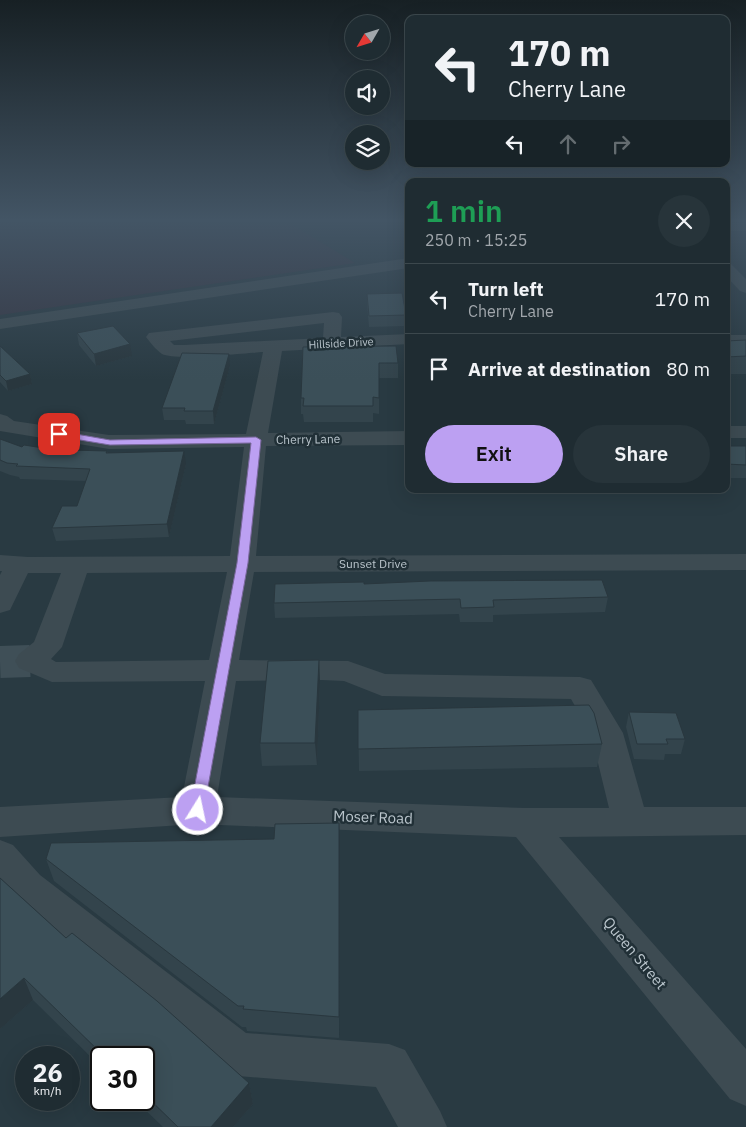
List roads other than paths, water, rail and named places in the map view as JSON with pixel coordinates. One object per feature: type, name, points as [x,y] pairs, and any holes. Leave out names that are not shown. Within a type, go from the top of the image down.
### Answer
[{"type":"street","points":[[0,324],[331,275]]},
{"type":"street","points":[[731,275],[743,295]]},
{"type":"street","points":[[251,346],[245,328],[333,317],[332,343]]},
{"type":"street","name":"Hillside Drive","points":[[245,328],[155,337],[169,350],[184,351],[405,339]]},
{"type":"street","points":[[730,340],[746,340]]},
{"type":"street","points":[[198,810],[242,563],[256,440],[274,346]]},
{"type":"street","name":"Cherry Lane","points":[[0,420],[8,426],[110,442],[405,438]]},
{"type":"street","points":[[730,432],[746,432]]},
{"type":"street","name":"Sunset Drive","points":[[9,564],[746,562]]},
{"type":"street","points":[[0,604],[9,564]]},
{"type":"street","points":[[77,565],[47,647],[30,660],[52,672],[348,671],[382,685],[580,688],[607,733],[630,822]]},
{"type":"street","name":"Moser Road","points":[[0,822],[198,810],[525,823],[746,821]]},
{"type":"street","name":"Queen Street","points":[[525,823],[746,1083]]},
{"type":"lane","points":[[0,856],[26,887],[238,1054],[389,1066],[424,1127]]},
{"type":"tunnel","points":[[0,662],[30,661]]}]
